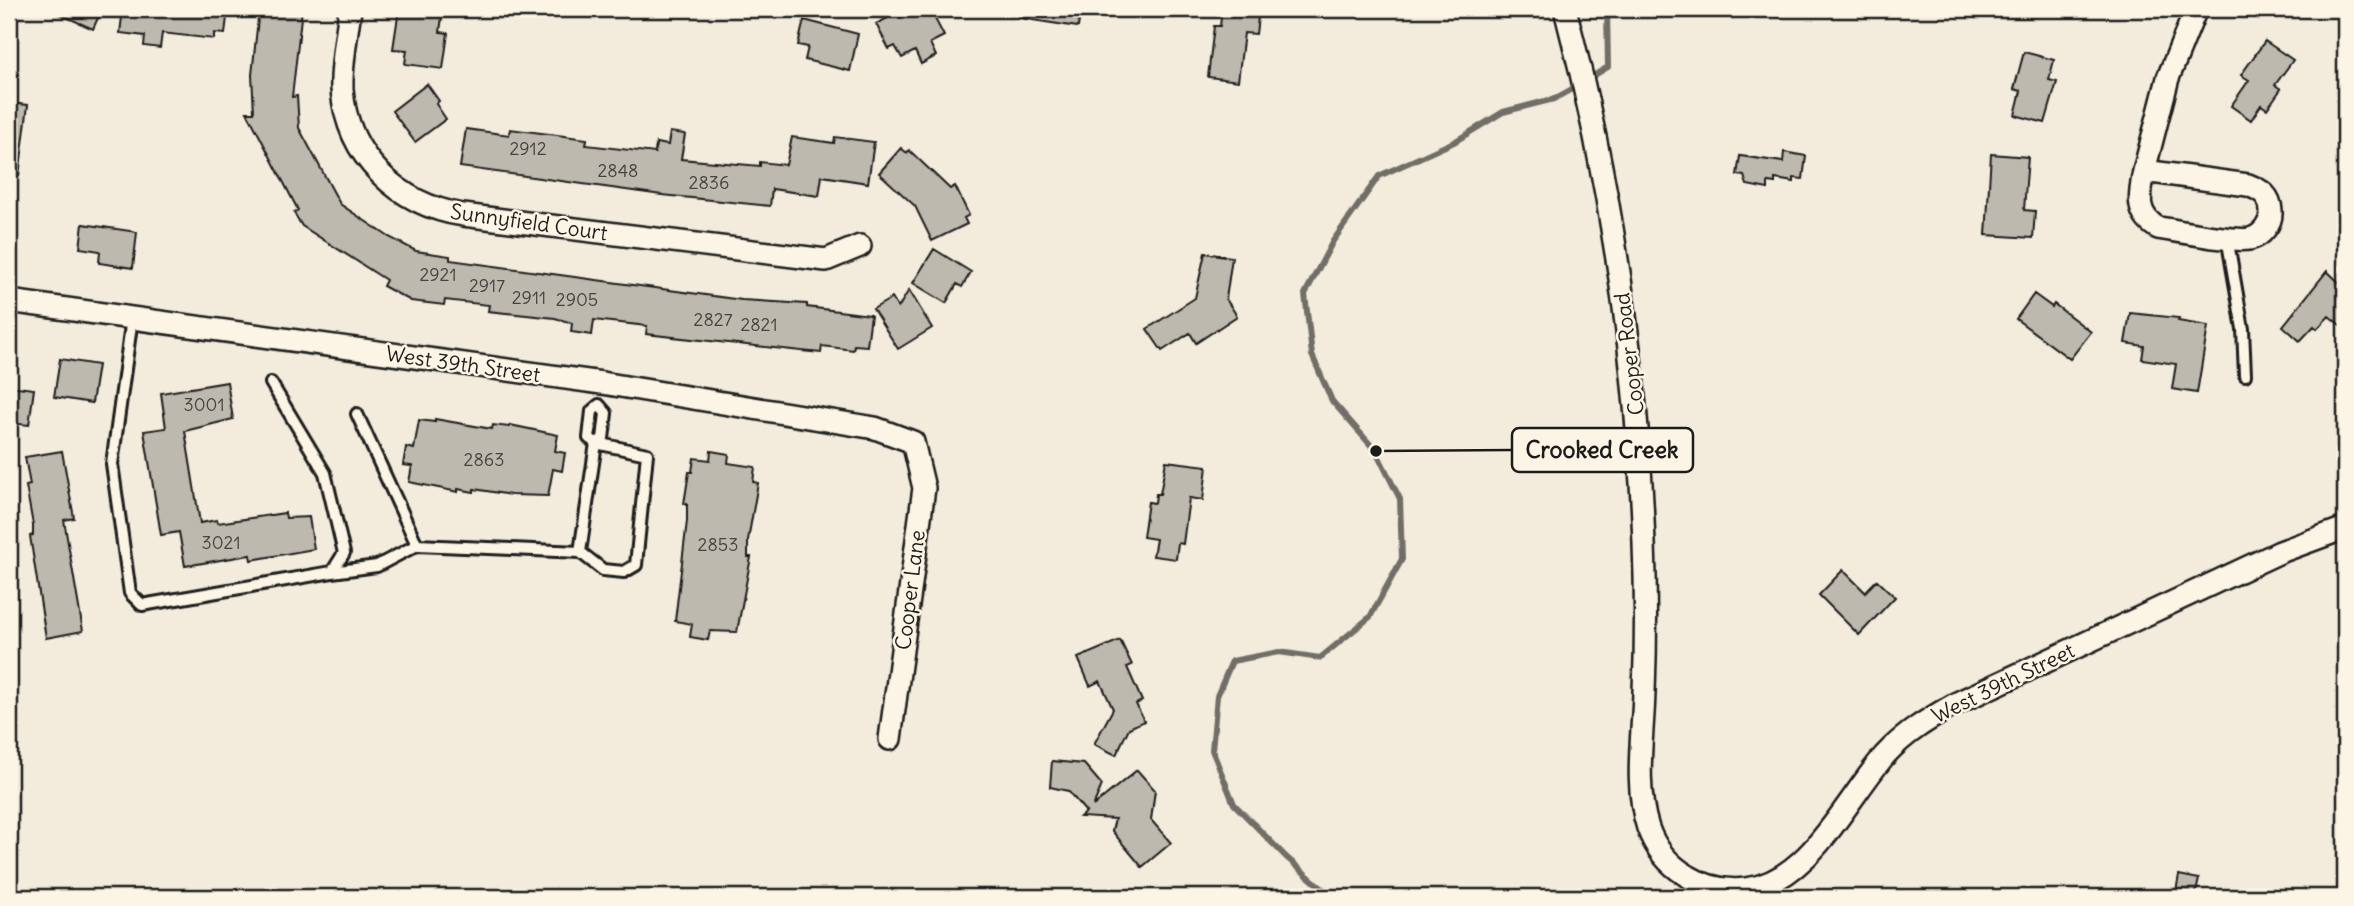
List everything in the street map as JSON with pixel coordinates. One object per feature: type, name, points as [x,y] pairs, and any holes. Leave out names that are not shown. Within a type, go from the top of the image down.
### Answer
[{"type":"street","name":"Sunnyfield Court","points":[[350,9],[342,81],[351,128],[363,152],[380,175],[402,193],[427,206],[463,215],[826,260],[860,247]]},
{"type":"street","name":"Cooper Road","points":[[1565,9],[1592,123],[1619,269],[1639,442],[1645,559],[1645,659],[1640,775],[1644,807],[1649,831],[1657,847],[1676,868],[1709,885]]},
{"type":"street","points":[[2144,171],[2248,185],[2260,190],[2266,195],[2271,211],[2267,227],[2251,239],[2158,228],[2150,223],[2140,204],[2144,171],[2164,88],[2196,9]]},
{"type":"street","name":"West 39th Street","points":[[9,301],[602,383],[875,428],[913,442]]},
{"type":"street","name":"Cooper Lane","points":[[891,739],[924,488],[913,442]]},
{"type":"street","name":"West 39th Street","points":[[1709,885],[1727,890],[1764,886],[1796,868],[1885,755],[1914,729],[1955,704],[2280,552],[2345,528]]},
{"type":"lane","points":[[2227,237],[2243,329],[2245,375]]},
{"type":"lane","points":[[132,318],[112,464],[130,593],[142,605],[377,566],[418,545],[580,552],[603,570],[624,572],[636,565],[647,454],[596,443]]},
{"type":"lane","points":[[271,383],[325,473],[344,553],[332,572]]},
{"type":"lane","points":[[596,443],[603,439],[606,413],[599,405],[602,383]]},
{"type":"lane","points":[[357,414],[418,545]]},
{"type":"lane","points":[[580,552],[596,443]]},
{"type":"building","points":[[48,9],[102,9],[93,29]]},
{"type":"building","points":[[123,9],[228,9],[225,34],[214,33],[214,39],[162,33],[160,48],[144,46],[145,36],[120,33]]},
{"type":"building","points":[[259,9],[302,9],[292,97],[297,96],[299,128],[340,204],[389,237],[416,251],[450,256],[450,260],[742,300],[807,304],[807,307],[871,315],[867,346],[854,345],[853,350],[822,346],[821,353],[646,334],[647,326],[594,320],[592,335],[571,332],[572,323],[555,318],[488,311],[489,305],[445,300],[444,305],[411,301],[383,286],[386,280],[302,226],[294,213],[298,210],[247,112],[254,112],[252,75]]},
{"type":"building","points":[[399,9],[443,9],[440,32],[448,33],[443,69],[405,64],[407,50],[393,49]]},
{"type":"building","points":[[1020,9],[1081,9],[1078,27],[1019,18]]},
{"type":"building","points":[[1222,9],[1259,9],[1256,34],[1244,33],[1238,81],[1208,77],[1214,26],[1220,26]]},
{"type":"building","points":[[918,10],[921,16],[931,11],[944,36],[930,43],[936,56],[921,64],[915,51],[902,58],[895,46],[889,49],[876,24],[899,12],[902,18]]},
{"type":"building","points":[[804,20],[858,34],[850,71],[805,60],[808,47],[798,45]]},
{"type":"building","points":[[2265,41],[2293,60],[2275,85],[2281,89],[2267,109],[2261,105],[2251,120],[2231,106],[2249,80],[2241,75]]},
{"type":"building","points":[[2024,52],[2054,60],[2049,80],[2057,82],[2045,123],[2015,115],[2021,91],[2014,89]]},
{"type":"building","points":[[427,84],[439,101],[436,104],[446,119],[415,142],[392,111]]},
{"type":"building","points":[[9,103],[28,105],[19,176],[9,176]]},
{"type":"building","points":[[466,129],[509,135],[510,129],[587,139],[586,145],[655,153],[656,143],[668,145],[670,132],[685,134],[681,159],[760,166],[760,162],[786,165],[792,137],[834,143],[835,137],[874,142],[868,183],[822,176],[819,196],[772,189],[770,206],[662,195],[460,167]]},
{"type":"building","points":[[901,148],[907,153],[909,150],[950,189],[955,186],[969,215],[964,218],[967,224],[932,241],[915,206],[879,173]]},
{"type":"building","points":[[1784,152],[1806,156],[1803,179],[1794,178],[1794,182],[1775,179],[1775,183],[1768,182],[1768,189],[1747,185],[1744,176],[1737,175],[1740,156],[1783,162]]},
{"type":"building","points":[[1991,154],[2028,157],[2024,210],[2035,211],[2033,238],[1986,235]]},
{"type":"building","points":[[83,224],[137,232],[133,268],[99,263],[100,251],[80,248]]},
{"type":"building","points":[[934,249],[971,272],[962,287],[957,284],[946,303],[913,283]]},
{"type":"building","points":[[1205,253],[1232,257],[1226,299],[1237,316],[1196,343],[1190,333],[1162,351],[1147,329],[1195,298]]},
{"type":"building","points":[[2327,271],[2345,288],[2345,329],[2329,316],[2317,329],[2314,326],[2300,341],[2283,326]]},
{"type":"building","points":[[909,290],[932,328],[898,349],[873,309],[892,298],[898,308]]},
{"type":"building","points":[[2034,294],[2052,307],[2054,304],[2091,332],[2070,359],[2016,319]]},
{"type":"building","points":[[2130,313],[2179,318],[2178,321],[2208,326],[2197,393],[2172,389],[2176,364],[2142,359],[2144,346],[2125,343]]},
{"type":"building","points":[[60,359],[98,365],[92,403],[54,397]]},
{"type":"building","points":[[227,382],[233,419],[185,431],[200,523],[217,520],[218,523],[285,513],[286,518],[309,517],[314,549],[251,560],[250,555],[185,566],[179,532],[161,535],[144,431],[166,428],[161,393]]},
{"type":"building","points":[[9,386],[34,389],[29,425],[9,423]]},
{"type":"building","points":[[435,419],[492,429],[493,425],[510,425],[558,435],[555,451],[565,453],[562,471],[553,469],[548,496],[511,495],[474,489],[474,492],[458,489],[458,492],[409,482],[412,466],[403,465],[406,447],[414,449],[419,420],[435,422]]},
{"type":"building","points":[[62,451],[74,518],[64,520],[83,631],[46,638],[30,536],[33,535],[33,525],[26,486],[30,485],[25,457]]},
{"type":"building","points":[[711,451],[729,454],[728,463],[755,467],[753,482],[758,483],[748,540],[748,557],[751,557],[737,632],[710,631],[708,640],[690,637],[692,624],[675,621],[687,521],[687,504],[684,504],[689,472],[692,472],[694,458],[710,460]]},
{"type":"building","points":[[1166,461],[1207,466],[1203,500],[1189,498],[1183,544],[1178,543],[1176,559],[1153,556],[1156,539],[1143,537],[1148,502],[1155,503],[1156,494],[1160,494]]},
{"type":"building","points":[[1843,570],[1865,592],[1877,580],[1895,597],[1859,635],[1819,595]]},
{"type":"building","points":[[1120,640],[1132,665],[1127,667],[1142,701],[1136,704],[1144,721],[1129,728],[1116,755],[1094,744],[1113,709],[1100,681],[1090,686],[1078,658]]},
{"type":"building","points":[[1052,761],[1084,764],[1102,785],[1093,806],[1137,770],[1155,790],[1151,820],[1171,843],[1142,867],[1112,831],[1115,819],[1080,817],[1086,812],[1068,791],[1050,787]]},
{"type":"building","points":[[2179,875],[2199,879],[2195,897],[2175,897]]},
{"type":"waterway","points":[[1588,79],[1608,67],[1607,9]]},
{"type":"waterway","points":[[1332,897],[1286,857],[1234,804],[1212,750],[1217,696],[1232,661],[1279,652],[1320,658],[1370,617],[1402,559],[1400,499],[1376,451],[1332,401],[1312,355],[1305,294],[1333,241],[1379,176],[1454,142],[1503,112],[1554,99],[1579,85]]},
{"type":"place","name":"Crooked Creek","points":[[1376,451]]}]
